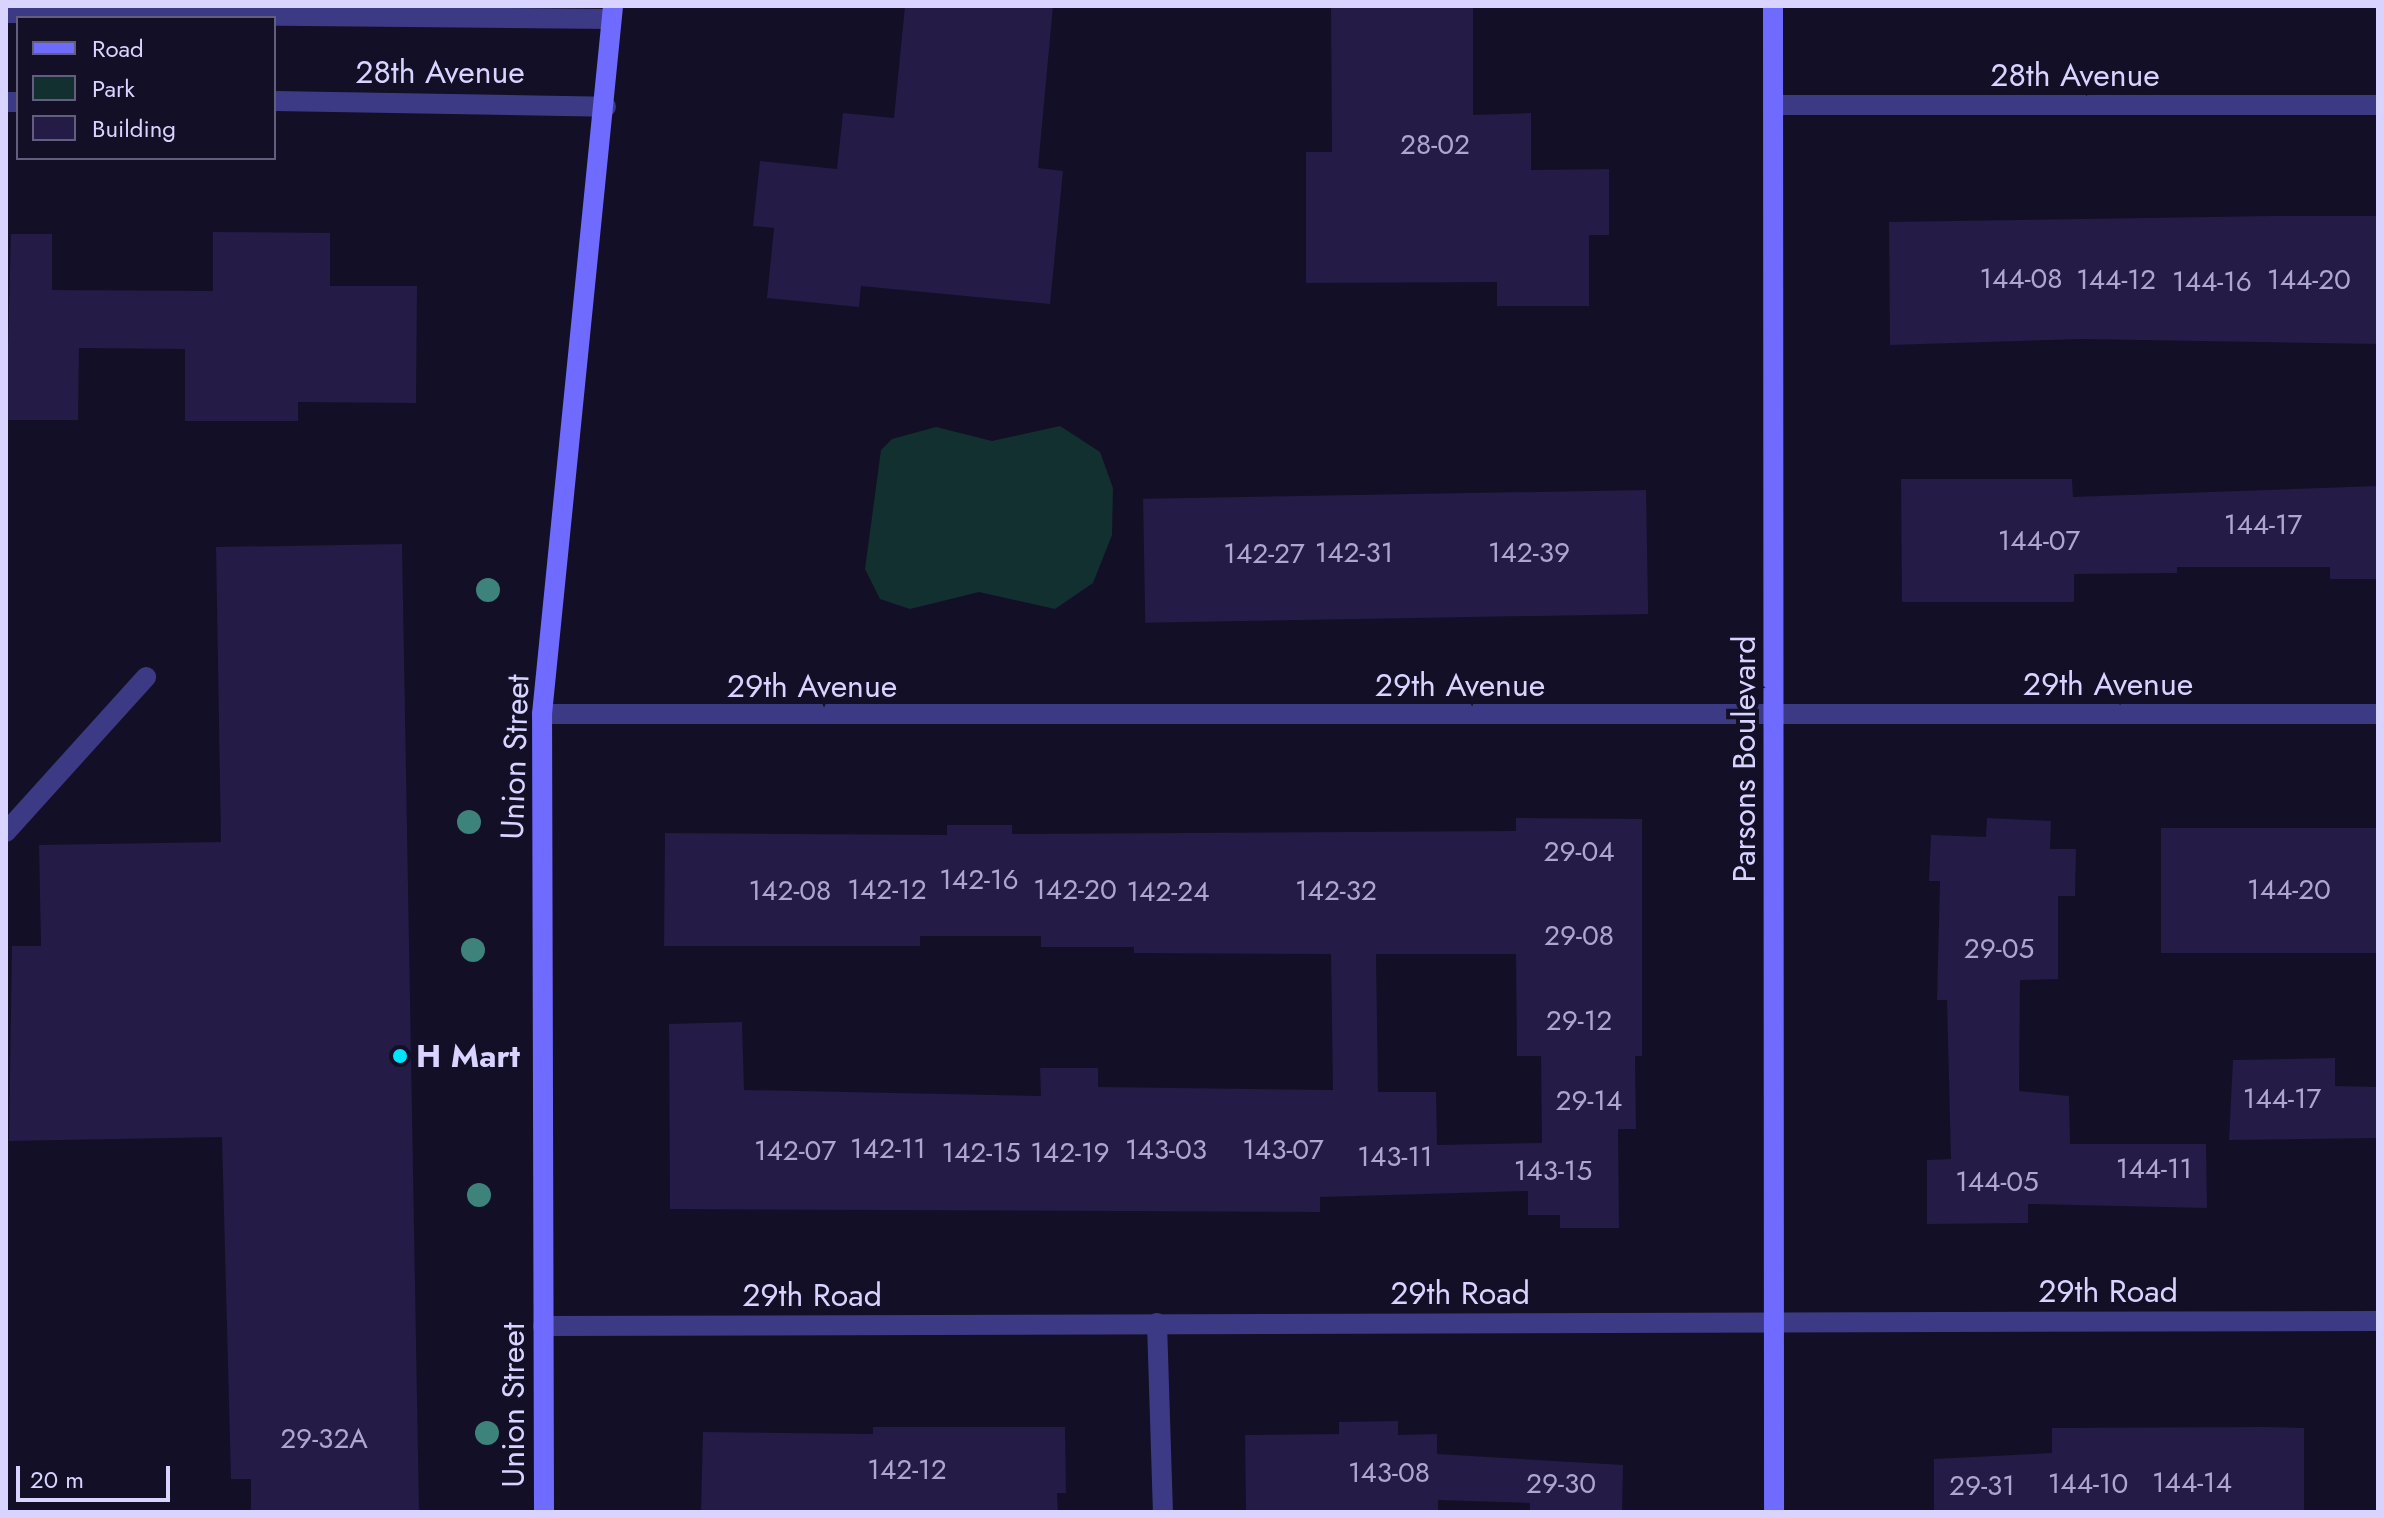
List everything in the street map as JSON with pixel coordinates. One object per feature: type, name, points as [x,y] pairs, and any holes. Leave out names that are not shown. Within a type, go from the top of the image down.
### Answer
[{"type":"street","name":"Parsons Boulevard","points":[[1773,6],[1774,1512]]},
{"type":"street","name":"28th Avenue","points":[[6,13],[612,12]]},
{"type":"street","name":"Union Street","points":[[544,1512],[542,714],[606,107],[612,12]]},
{"type":"street","name":"28th Avenue","points":[[276,101],[606,107]]},
{"type":"street","name":"28th Avenue","points":[[1773,105],[2378,105]]},
{"type":"street","points":[[6,832],[146,677]]},
{"type":"street","name":"29th Avenue","points":[[542,714],[2378,714]]},
{"type":"street","name":"29th Road","points":[[543,1326],[2378,1321]]},
{"type":"street","points":[[1157,1323],[1163,1512]]},
{"type":"green space","points":[[1060,426],[1100,452],[1113,488],[1112,535],[1093,583],[1055,609],[979,592],[910,609],[880,599],[865,569],[881,450],[892,439],[936,427],[992,441]]},
{"type":"building","points":[[905,6],[1053,6],[1038,168],[1063,171],[1050,304],[861,286],[859,307],[767,298],[774,228],[753,226],[760,161],[837,169],[843,113],[894,118]]},
{"type":"building","points":[[1331,6],[1473,6],[1473,115],[1531,113],[1531,170],[1609,169],[1609,235],[1589,235],[1589,306],[1497,306],[1497,282],[1306,283],[1306,152],[1332,152]]},
{"type":"building","points":[[2378,216],[2378,344],[2082,339],[1890,345],[1889,222]]},
{"type":"building","points":[[213,232],[330,233],[330,286],[417,286],[416,403],[298,402],[298,421],[185,421],[185,349],[79,348],[78,420],[6,420],[11,234],[52,234],[52,290],[213,291]]},
{"type":"building","points":[[1901,479],[2072,479],[2073,497],[2378,486],[2378,579],[2330,579],[2330,567],[2177,567],[2177,573],[2074,574],[2074,602],[1902,602]]},
{"type":"building","points":[[1646,490],[1648,614],[1145,623],[1143,499]]},
{"type":"building","points":[[402,544],[419,1512],[251,1512],[251,1479],[231,1479],[222,1137],[9,1141],[12,946],[41,946],[39,845],[221,842],[216,547]]},
{"type":"building","points":[[1516,818],[1642,819],[1642,1056],[1635,1056],[1636,1129],[1618,1129],[1619,1228],[1560,1228],[1560,1215],[1528,1215],[1528,1191],[1320,1197],[1320,1212],[670,1209],[669,1024],[742,1022],[744,1090],[1041,1096],[1040,1068],[1098,1068],[1098,1087],[1333,1090],[1331,954],[1134,953],[1134,947],[1041,947],[1041,936],[920,936],[920,946],[664,946],[665,833],[947,835],[947,825],[1012,825],[1012,834],[1516,831]],"holes":[[[1376,954],[1516,954],[1517,1056],[1541,1056],[1542,1143],[1437,1145],[1436,1092],[1378,1092]]]},
{"type":"building","points":[[1987,818],[2051,821],[2050,849],[2076,849],[2075,896],[2058,896],[2058,979],[2020,980],[2019,1091],[2069,1096],[2070,1144],[2206,1144],[2207,1208],[2028,1204],[2028,1223],[1927,1224],[1927,1160],[1951,1159],[1947,1000],[1937,1000],[1940,881],[1929,881],[1931,835],[1986,837]]},
{"type":"building","points":[[2161,828],[2378,828],[2378,953],[2161,953]]},
{"type":"building","points":[[2335,1058],[2335,1086],[2378,1087],[2378,1138],[2229,1140],[2233,1060]]},
{"type":"building","points":[[1398,1421],[1398,1435],[1437,1434],[1437,1454],[1623,1465],[1622,1512],[1530,1512],[1530,1503],[1438,1500],[1438,1512],[1246,1511],[1245,1435],[1339,1434],[1339,1422]]},
{"type":"building","points":[[873,1427],[1065,1427],[1066,1493],[1057,1493],[1058,1512],[701,1512],[703,1432],[873,1434]]},
{"type":"building","points":[[2052,1428],[2304,1428],[2304,1512],[1934,1512],[1934,1459],[2052,1453]]},
{"type":"place","name":"H Mart","points":[[400,1056]]}]
